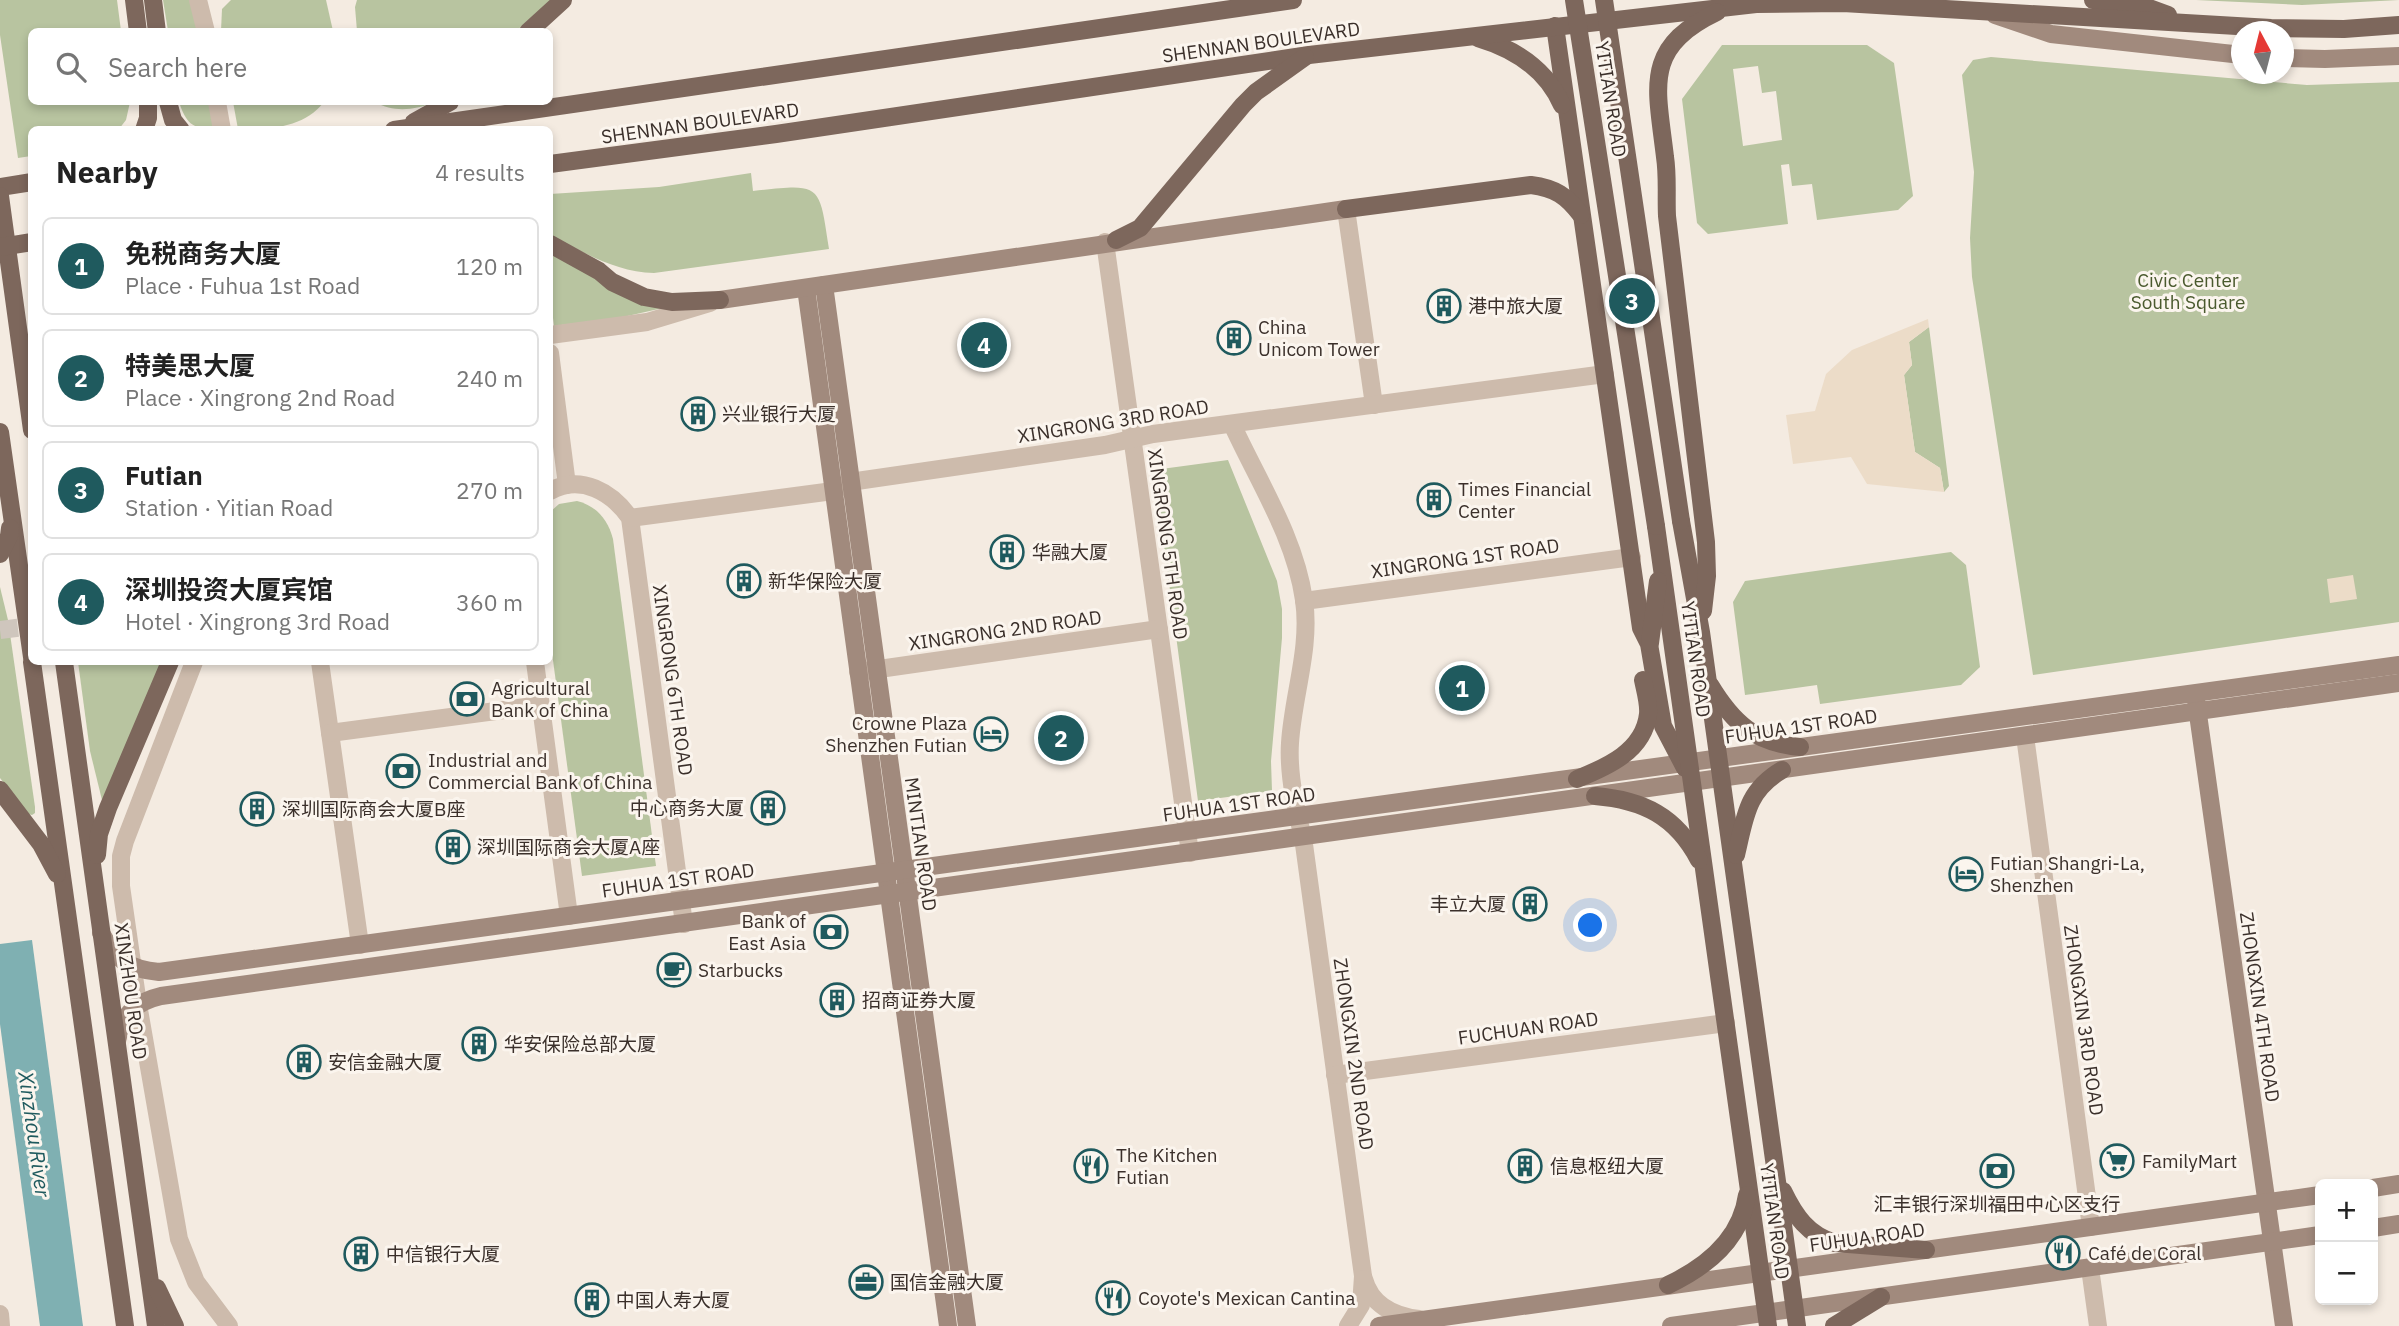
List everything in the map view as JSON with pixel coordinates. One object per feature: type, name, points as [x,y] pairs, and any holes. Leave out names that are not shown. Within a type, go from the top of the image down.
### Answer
[{"type":"main road","points":[[134,0],[138,28]]},
{"type":"main road","points":[[153,0],[157,28]]},
{"type":"main road","points":[[532,28],[564,0]]},
{"type":"main road","name":"SHENNAN BOULEVARD","points":[[420,126],[1293,0]]},
{"type":"main road","name":"YITIAN ROAD","points":[[1574,0],[1656,526],[1686,763],[1692,782],[1705,871],[1767,1319]]},
{"type":"main road","name":"YITIAN ROAD","points":[[1604,0],[1681,521],[1701,632],[1796,1317]]},
{"type":"main road","points":[[2093,0],[2141,5],[2183,22]]},
{"type":"main road","name":"SHENNAN BOULEVARD","points":[[553,164],[763,136],[1308,55],[1726,7],[1812,2],[2308,29],[2399,24]]},
{"type":"main road","points":[[1701,632],[1707,576],[1706,542],[1668,216],[1666,165],[1657,80],[1663,58],[1676,38],[1697,22],[1726,7]]},
{"type":"main road","points":[[1555,26],[1641,628],[1649,644]]},
{"type":"main road","points":[[1471,36],[1499,44],[1539,70],[1556,91],[1568,116]]},
{"type":"main road","points":[[1110,241],[1133,233],[1146,221],[1243,105],[1256,92],[1308,55]]},
{"type":"main road","points":[[145,126],[148,105]]},
{"type":"main road","points":[[169,105],[178,126]]},
{"type":"main road","points":[[405,126],[444,105]]},
{"type":"main road","points":[[0,187],[28,183]]},
{"type":"main road","points":[[1346,209],[1531,185],[1549,187],[1560,193],[1582,216]]},
{"type":"main road","points":[[0,196],[28,401]]},
{"type":"main road","points":[[0,247],[28,243]]},
{"type":"main road","points":[[553,246],[599,271],[620,287],[644,297],[673,302],[720,300]]},
{"type":"main road","points":[[0,432],[28,630]]},
{"type":"main road","points":[[0,554],[9,536],[12,514]]},
{"type":"main road","points":[[1577,779],[1626,754],[1638,739],[1648,713],[1641,664],[1649,644],[1662,568]]},
{"type":"main road","name":"YITIAN ROAD","points":[[1649,644],[1664,726],[1686,763]]},
{"type":"main road","points":[[33,665],[125,1326]]},
{"type":"main road","name":"XINZHOU ROAD","points":[[64,665],[156,1326]]},
{"type":"main road","points":[[95,887],[99,834],[169,665]]},
{"type":"main road","points":[[1707,680],[1727,711],[1749,731],[1769,742],[1800,747]]},
{"type":"main road","points":[[1733,865],[1751,798],[1763,782],[1782,770]]},
{"type":"main road","points":[[4,795],[41,844],[64,891]]},
{"type":"main road","points":[[1595,796],[1621,798],[1647,807],[1673,824],[1690,842],[1705,871]]},
{"type":"main road","points":[[1776,1177],[1796,1216],[1810,1230],[1827,1241],[1926,1250]]},
{"type":"main road","points":[[1668,1285],[1690,1275],[1724,1247],[1742,1215],[1748,1185]]},
{"type":"main road","points":[[147,1256],[158,1291],[175,1326]]},
{"type":"main road","points":[[118,1326],[119,1289]]},
{"type":"main road","points":[[1834,1326],[1881,1297]]},
{"type":"street","points":[[198,0],[205,28]]},
{"type":"street","name":"SHENNAN BOULEVARD","points":[[1982,10],[2051,34],[2231,54]]},
{"type":"street","points":[[2294,58],[2399,56]]},
{"type":"street","points":[[218,105],[221,126]]},
{"type":"street","points":[[553,335],[647,322],[720,300],[1110,241],[1346,209],[1374,405]]},
{"type":"street","name":"XINGRONG 5TH ROAD","points":[[1110,241],[1132,439],[1191,853]]},
{"type":"street","name":"MINTIAN ROAD","points":[[815,286],[850,482],[885,873],[948,1326]]},
{"type":"street","name":"MINTIAN ROAD","points":[[815,286],[833,491],[904,871],[967,1326]]},
{"type":"street","name":"XINGRONG 3RD ROAD","points":[[631,518],[833,491],[850,482],[1232,424],[1605,374]]},
{"type":"street","points":[[553,376],[567,485]]},
{"type":"street","name":"ZHONGXIN 2ND ROAD","points":[[1232,424],[1282,528],[1294,559],[1304,601],[1306,633],[1290,751],[1363,1276],[1367,1290],[1382,1306],[1403,1317],[1423,1320]]},
{"type":"street","points":[[553,490],[579,484],[599,489],[616,501],[631,518]]},
{"type":"street","name":"XINGRONG 6TH ROAD","points":[[631,518],[684,924]]},
{"type":"street","name":"XINGRONG 1ST ROAD","points":[[1304,601],[1632,557]]},
{"type":"street","name":"XINGRONG 2ND ROAD","points":[[867,671],[1159,629]]},
{"type":"street","points":[[193,665],[125,841],[121,856],[121,886],[138,1004],[179,1239],[196,1282],[229,1326]]},
{"type":"street","points":[[320,665],[360,945]]},
{"type":"street","points":[[535,665],[569,916]]},
{"type":"street","name":"FUHUA 1ST ROAD","points":[[138,1004],[161,996],[2025,736],[2399,665]]},
{"type":"street","name":"FUHUA 1ST ROAD","points":[[132,967],[159,972],[1800,747],[2196,702],[2399,683]]},
{"type":"street","name":"ZHONGXIN 4TH ROAD","points":[[2196,702],[2284,1326]]},
{"type":"street","points":[[330,733],[541,705]]},
{"type":"street","name":"ZHONGXIN 3RD ROAD","points":[[2025,736],[2091,1227]]},
{"type":"street","points":[[102,933],[120,960],[132,967]]},
{"type":"street","points":[[117,1041],[123,1022],[138,1004]]},
{"type":"street","name":"FUCHUAN ROAD","points":[[1335,1075],[1726,1023]]},
{"type":"street","points":[[2378,1187],[2399,1184]]},
{"type":"street","name":"FUHUA ROAD","points":[[1379,1326],[2315,1196]]},
{"type":"street","points":[[2378,1227],[2399,1224]]},
{"type":"street","points":[[1671,1326],[1796,1317],[1881,1297],[2315,1236]]},
{"type":"street","points":[[2090,1268],[2098,1326]]},
{"type":"street","name":"ZHONGXIN 2ND ROAD","points":[[1348,1326],[1361,1305],[1363,1276]]},
{"type":"street","points":[[0,1314],[1,1326]]},
{"type":"green space","points":[[0,0],[117,0],[121,28],[28,28],[28,105],[129,105],[126,120],[121,126],[28,126],[28,156],[18,158],[0,35]]},
{"type":"green space","points":[[163,0],[193,0],[199,28],[168,28]]},
{"type":"green space","points":[[231,0],[326,0],[332,28],[221,28],[222,9]]},
{"type":"green space","points":[[357,0],[551,0],[520,28],[357,28]]},
{"type":"green space","points":[[2196,0],[2399,0],[2302,5]]},
{"type":"green space","points":[[1722,45],[1867,45],[1894,63],[1913,196],[1898,210],[1817,220],[1812,184],[1792,186],[1789,164],[1781,165],[1788,224],[1708,234],[1697,223],[1682,99]],"holes":[[[1758,66],[1762,93],[1776,91],[1782,140],[1743,146],[1733,69]]]},
{"type":"green space","name":"Civic Center South Square","points":[[1991,57],[2231,78],[2231,84],[2399,82],[2399,622],[2033,675],[1972,277],[1970,238],[1974,172],[1962,75],[1973,60]]},
{"type":"green space","points":[[180,105],[210,105],[214,126],[195,126],[184,115]]},
{"type":"green space","points":[[234,105],[321,105],[306,117],[285,126],[237,126]]},
{"type":"green space","points":[[382,105],[426,105],[405,109]]},
{"type":"green space","points":[[751,173],[753,191],[805,188],[813,192],[819,200],[829,249],[654,273],[613,265],[553,237],[553,194],[659,187]]},
{"type":"green space","points":[[553,250],[663,308],[623,317],[554,326]]},
{"type":"green space","points":[[1929,327],[1949,486],[1944,492],[1940,468],[1915,452],[1904,375],[1912,365],[1909,342]]},
{"type":"green space","points":[[1228,460],[1277,581],[1282,609],[1271,761],[1272,791],[1198,801],[1154,470]]},
{"type":"green space","points":[[577,501],[590,506],[601,515],[613,539],[656,866],[582,876],[553,660],[553,509],[559,504]]},
{"type":"green space","points":[[1951,552],[1966,565],[1980,667],[1961,685],[1820,704],[1817,685],[1745,695],[1733,602],[1745,581]]},
{"type":"green space","points":[[0,587],[8,620],[35,807],[35,813],[32,815],[28,814],[0,778]]},
{"type":"green space","points":[[78,665],[166,665],[108,796],[102,800],[90,751]]},
{"type":"shaded area","points":[[1928,319],[1929,327],[1909,342],[1912,365],[1904,375],[1915,452],[1940,468],[1944,492],[1867,484],[1851,457],[1793,464],[1786,415],[1815,411],[1826,374],[1852,350]]},
{"type":"shaded area","points":[[2353,575],[2357,599],[2330,603],[2327,579]]},
{"type":"water","name":"Xinzhou River","points":[[32,940],[83,1326],[40,1326],[0,1024],[0,944]]},
{"type":"tunnel","points":[[0,630],[28,626]]},
{"type":"place","name":"Futian","points":[[1632,301]]},
{"type":"place","name":"港中旅大厦","points":[[1444,306]]},
{"type":"place","name":"China Unicom Tower","points":[[1234,338]]},
{"type":"place","name":"深圳投资大厦宾馆","points":[[984,345]]},
{"type":"place","name":"兴业银行大厦","points":[[698,414]]},
{"type":"place","name":"Times Financial Center","points":[[1434,500]]},
{"type":"place","name":"华融大厦","points":[[1007,552]]},
{"type":"place","name":"新华保险大厦","points":[[744,581]]},
{"type":"place","name":"免税商务大厦","points":[[1462,688]]},
{"type":"place","name":"Agricultural Bank of China","points":[[467,699]]},
{"type":"place","name":"Crowne Plaza Shenzhen Futian","points":[[991,734]]},
{"type":"place","name":"特美思大厦","points":[[1061,738]]},
{"type":"place","name":"Industrial and Commercial Bank of China","points":[[403,771]]},
{"type":"place","name":"中心商务大厦","points":[[768,808]]},
{"type":"place","name":"深圳国际商会大厦B座","points":[[257,809]]},
{"type":"place","name":"深圳国际商会大厦A座","points":[[453,847]]},
{"type":"place","name":"Futian Shangri-La, Shenzhen","points":[[1966,874]]},
{"type":"place","name":"丰立大厦","points":[[1530,904]]},
{"type":"place","name":"Bank of East Asia","points":[[831,932]]},
{"type":"place","name":"Starbucks","points":[[674,970]]},
{"type":"place","name":"招商证券大厦","points":[[837,1000]]},
{"type":"place","name":"华安保险总部大厦","points":[[479,1044]]},
{"type":"place","name":"安信金融大厦","points":[[304,1062]]},
{"type":"place","name":"FamilyMart","points":[[2117,1161]]},
{"type":"place","name":"The Kitchen Futian","points":[[1091,1166]]},
{"type":"place","name":"信息枢纽大厦","points":[[1525,1166]]},
{"type":"place","name":"汇丰银行深圳福田中心区支行","points":[[1997,1171]]},
{"type":"place","name":"Café de Coral","points":[[2063,1253]]},
{"type":"place","name":"中信银行大厦","points":[[361,1254]]},
{"type":"place","name":"国信金融大厦","points":[[866,1282]]},
{"type":"place","name":"Coyote's Mexican Cantina","points":[[1113,1298]]},
{"type":"place","name":"中国人寿大厦","points":[[592,1300]]}]
